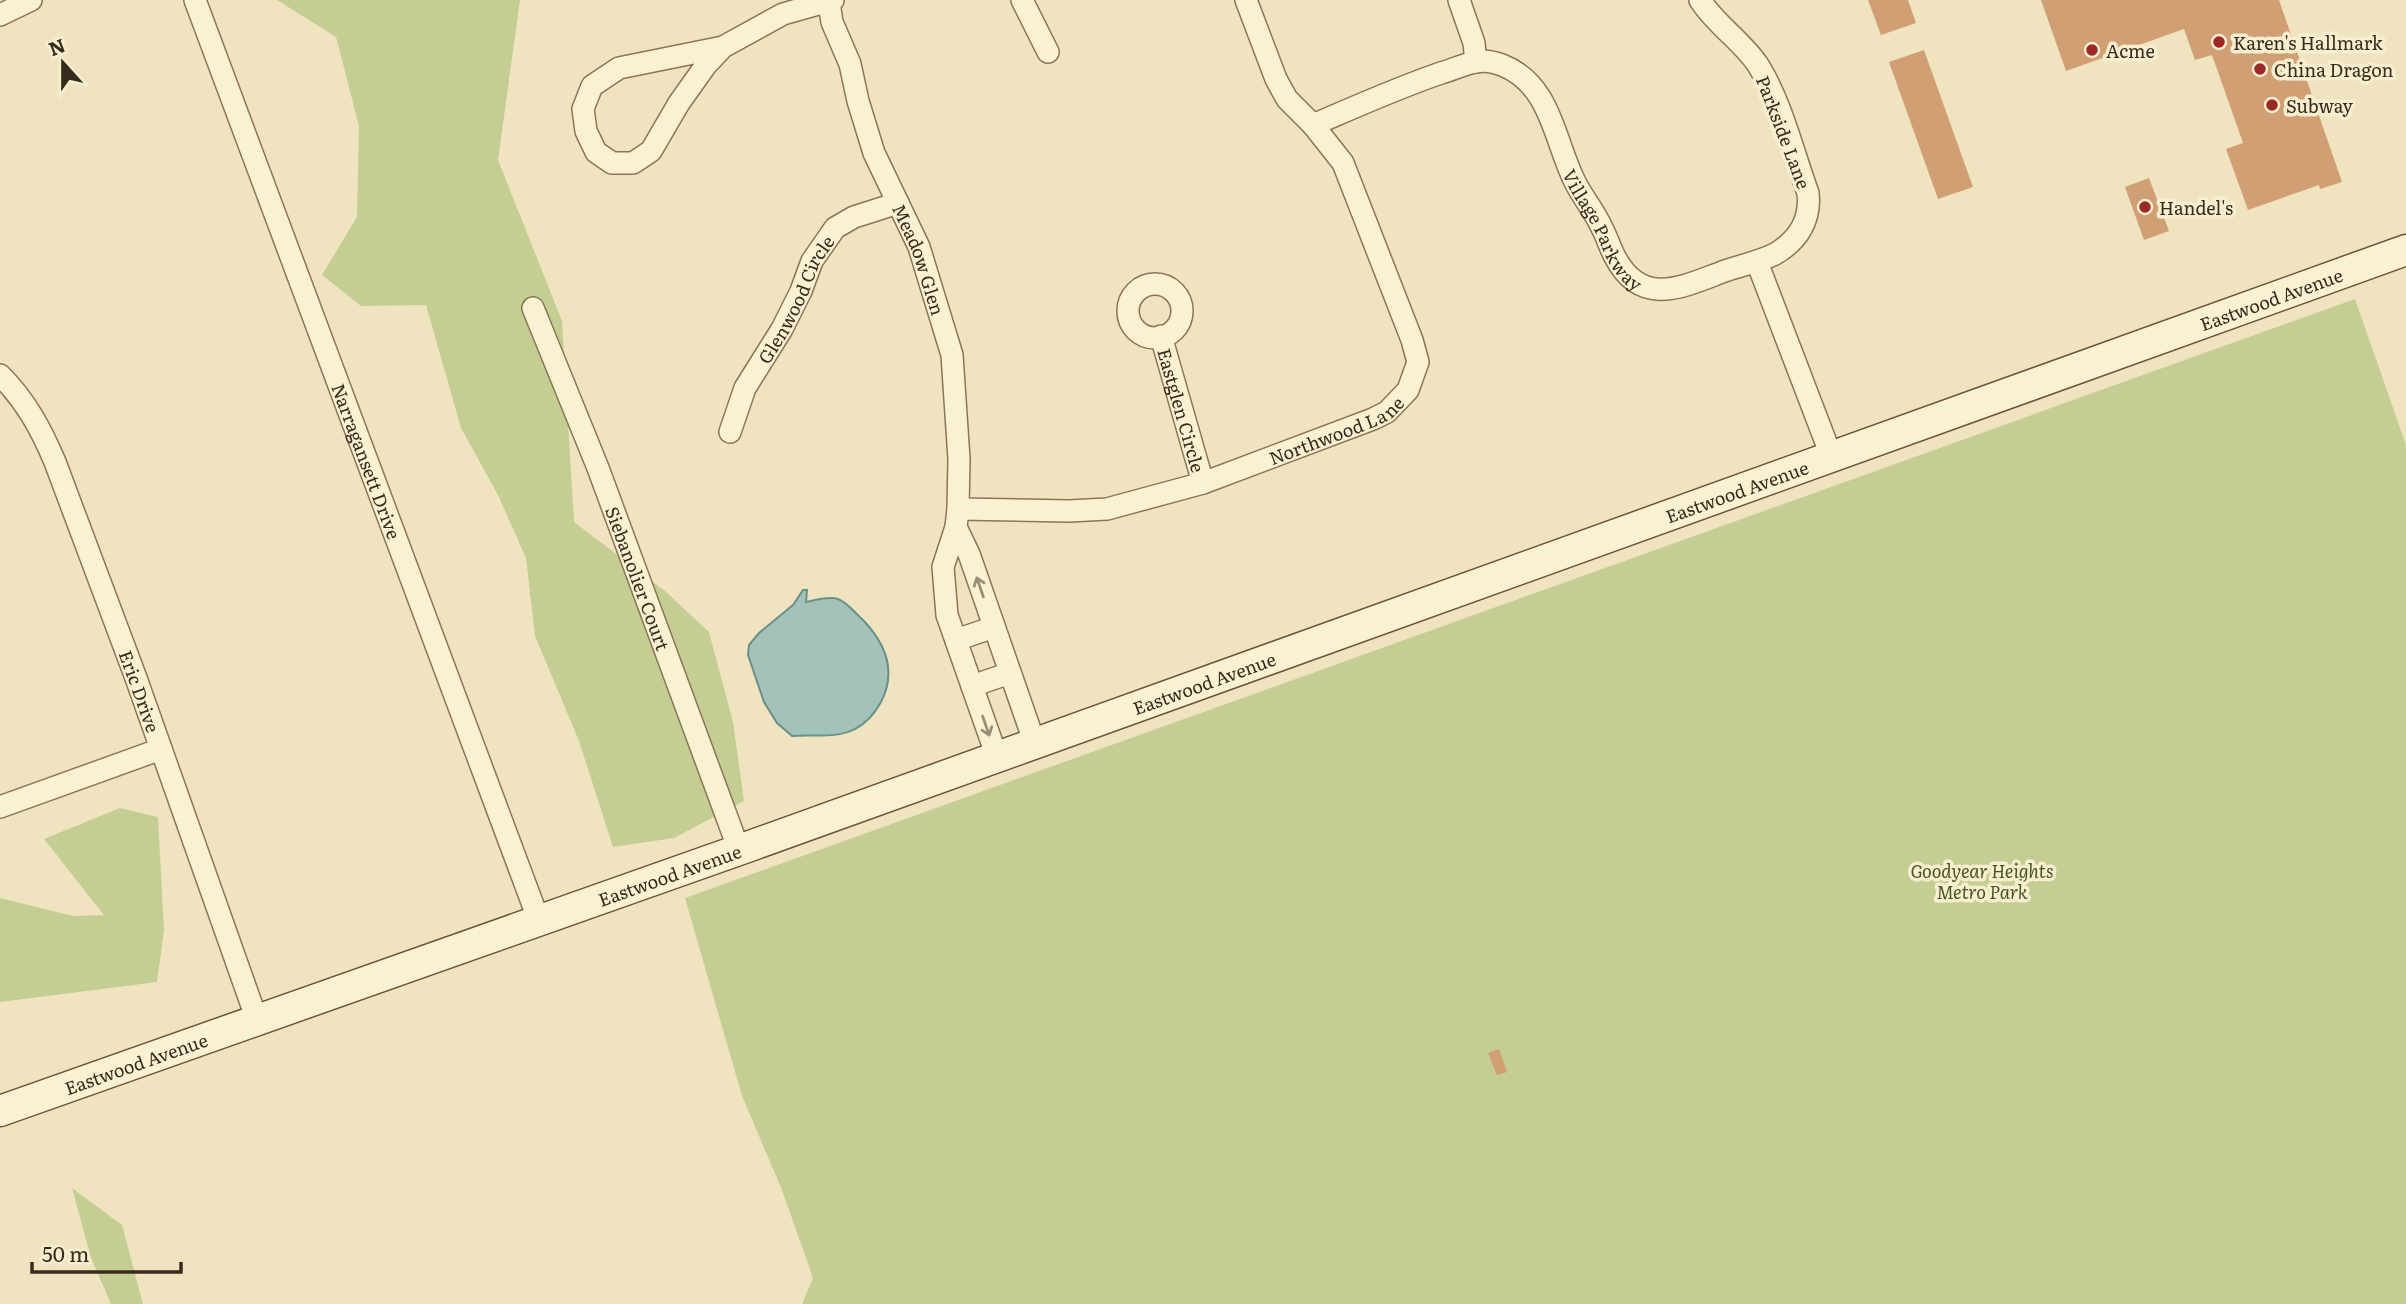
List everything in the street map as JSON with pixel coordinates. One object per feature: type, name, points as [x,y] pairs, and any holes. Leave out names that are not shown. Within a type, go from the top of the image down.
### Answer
[{"type":"street","points":[[0,15],[31,0]]},
{"type":"street","name":"Narragansett Drive","points":[[195,0],[539,921]]},
{"type":"street","points":[[1022,0],[1048,52]]},
{"type":"street","name":"Northwood Lane","points":[[957,518],[1107,509],[1203,483],[1387,412],[1408,390],[1418,362],[1412,340],[1343,163],[1313,125],[1287,99],[1276,79],[1246,0]]},
{"type":"street","points":[[1459,0],[1474,43],[1476,62]]},
{"type":"street","name":"Parkside Lane","points":[[1700,0],[1750,54],[1759,68],[1772,94],[1808,192],[1808,216],[1797,235],[1783,249],[1757,262]]},
{"type":"street","points":[[723,47],[619,68],[592,86],[583,109],[586,131],[596,152],[612,163],[633,163],[651,151],[679,103],[706,65],[723,47],[783,13],[831,1]]},
{"type":"street","name":"Meadow Glen","points":[[831,1],[832,22],[850,64],[874,153],[919,247],[952,355],[959,459],[957,518],[943,567],[947,615],[997,757]]},
{"type":"street","name":"Village Parkway","points":[[1313,125],[1420,80],[1487,61],[1512,70],[1535,89],[1542,99],[1576,184],[1602,225],[1615,258],[1628,276],[1657,290],[1668,290],[1692,285],[1757,262]]},
{"type":"street","name":"Glenwood Circle","points":[[730,432],[745,388],[782,329],[812,261],[835,229],[854,217],[898,203]]},
{"type":"street","name":"Eastwood Avenue","points":[[0,1111],[739,850],[2406,250]]},
{"type":"street","points":[[1757,262],[1832,458]]},
{"type":"street","name":"Siebanolier Court","points":[[533,308],[603,481],[739,850]]},
{"type":"street","name":"Eastglen Circle","points":[[1160,336],[1203,483]]},
{"type":"street","name":"Eric Drive","points":[[0,375],[19,394],[43,434],[161,749],[257,1020]]},
{"type":"street","name":"Meadow Glen","points":[[957,518],[1035,744]]},
{"type":"street","points":[[956,640],[994,627]]},
{"type":"street","points":[[972,687],[1010,673]]},
{"type":"street","points":[[0,807],[161,749]]},
{"type":"green space","points":[[277,0],[520,0],[498,160],[562,321],[574,522],[665,591],[709,632],[733,722],[744,801],[674,838],[613,847],[579,741],[535,636],[526,558],[498,495],[461,428],[426,305],[361,306],[322,275],[357,217],[359,126],[336,37]]},
{"type":"green space","name":"Goodyear Heights Metro Park","points":[[2355,299],[2406,445],[2406,1304],[802,1304],[813,1278],[782,1190],[742,1096],[685,898]]},
{"type":"green space","points":[[120,808],[158,817],[164,930],[157,982],[0,1002],[0,898],[73,916],[104,915],[44,839]]},
{"type":"green space","points":[[72,1188],[122,1225],[143,1304],[111,1304],[91,1258]]},
{"type":"water","points":[[803,590],[807,590],[806,602],[834,598],[842,601],[871,629],[887,658],[888,679],[881,702],[867,721],[848,732],[792,736],[777,723],[764,702],[748,655],[749,645],[759,633],[793,605]]},
{"type":"building","points":[[1868,0],[1908,0],[1916,23],[1881,35]]},
{"type":"building","points":[[2041,0],[2279,0],[2342,182],[2320,189],[2319,185],[2248,210],[2226,149],[2243,143],[2212,55],[2195,60],[2184,29],[2066,71]]},
{"type":"building","points":[[1924,50],[1973,187],[1938,199],[1889,62]]},
{"type":"building","points":[[2149,178],[2169,231],[2144,240],[2125,187]]},
{"type":"building","points":[[1499,1049],[1507,1072],[1497,1075],[1488,1053]]},
{"type":"place","name":"Karen's Hallmark","points":[[2219,42]]},
{"type":"place","name":"Acme","points":[[2092,50]]},
{"type":"place","name":"China Dragon","points":[[2260,69]]},
{"type":"place","name":"Subway","points":[[2272,105]]},
{"type":"place","name":"Handel's","points":[[2145,207]]}]
